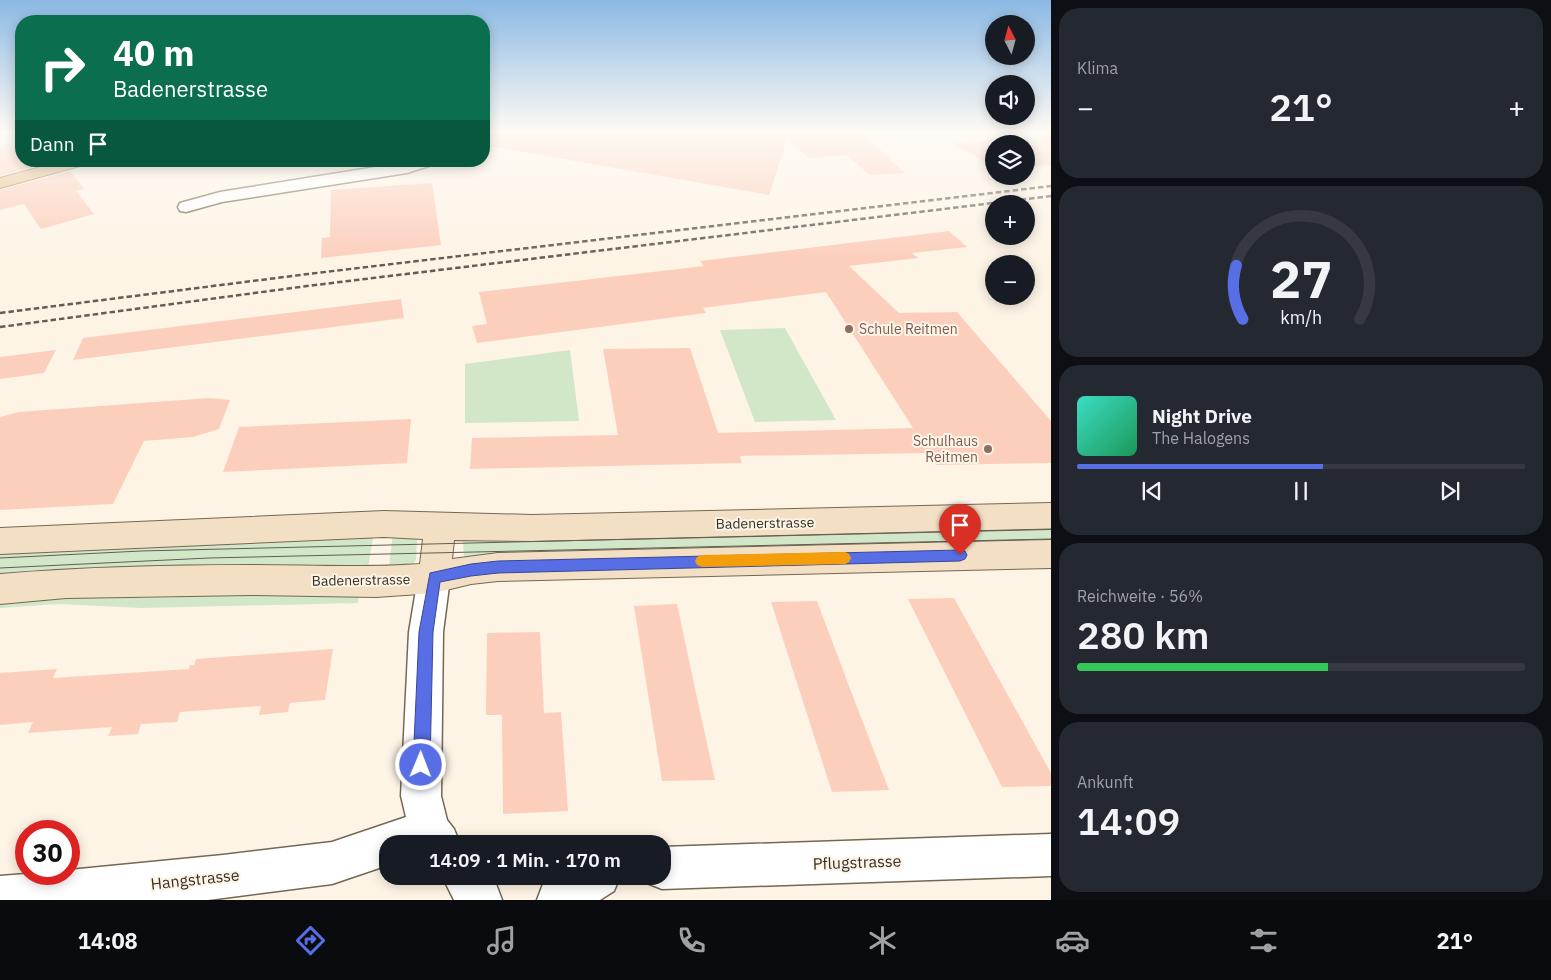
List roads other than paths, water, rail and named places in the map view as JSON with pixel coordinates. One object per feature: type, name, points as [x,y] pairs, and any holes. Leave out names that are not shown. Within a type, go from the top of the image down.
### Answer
[{"type":"main road","points":[[0,183],[37,173]]},
{"type":"main road","name":"Badenerstrasse","points":[[0,541],[384,524],[532,528],[1051,516]]},
{"type":"main road","points":[[434,578],[440,527]]},
{"type":"main road","name":"Badenerstrasse","points":[[0,589],[66,583],[252,580],[376,582],[434,578],[471,570],[508,566],[1051,554]]},
{"type":"street","points":[[186,207],[220,197],[375,173]]},
{"type":"street","points":[[433,835],[421,796],[421,750],[426,632],[434,578]]},
{"type":"street","name":"Hangstrasse","points":[[0,898],[223,877],[332,863],[379,847]]},
{"type":"street","name":"Pflugstrasse","points":[[671,868],[1051,855]]},
{"type":"street","points":[[469,885],[480,900]]},
{"type":"street","points":[[559,900],[583,885]]},
{"type":"tram line","points":[[0,558],[141,551],[1051,529]]},
{"type":"tram line","points":[[0,568],[209,558],[1051,539]]},
{"type":"railway","points":[[0,313],[308,274],[1051,186]]},
{"type":"railway","points":[[0,327],[307,286],[1051,196]]},
{"type":"place","name":"Schule Reitmen","points":[[849,329]]},
{"type":"place","name":"Schulhaus Reitmen","points":[[988,449]]}]
